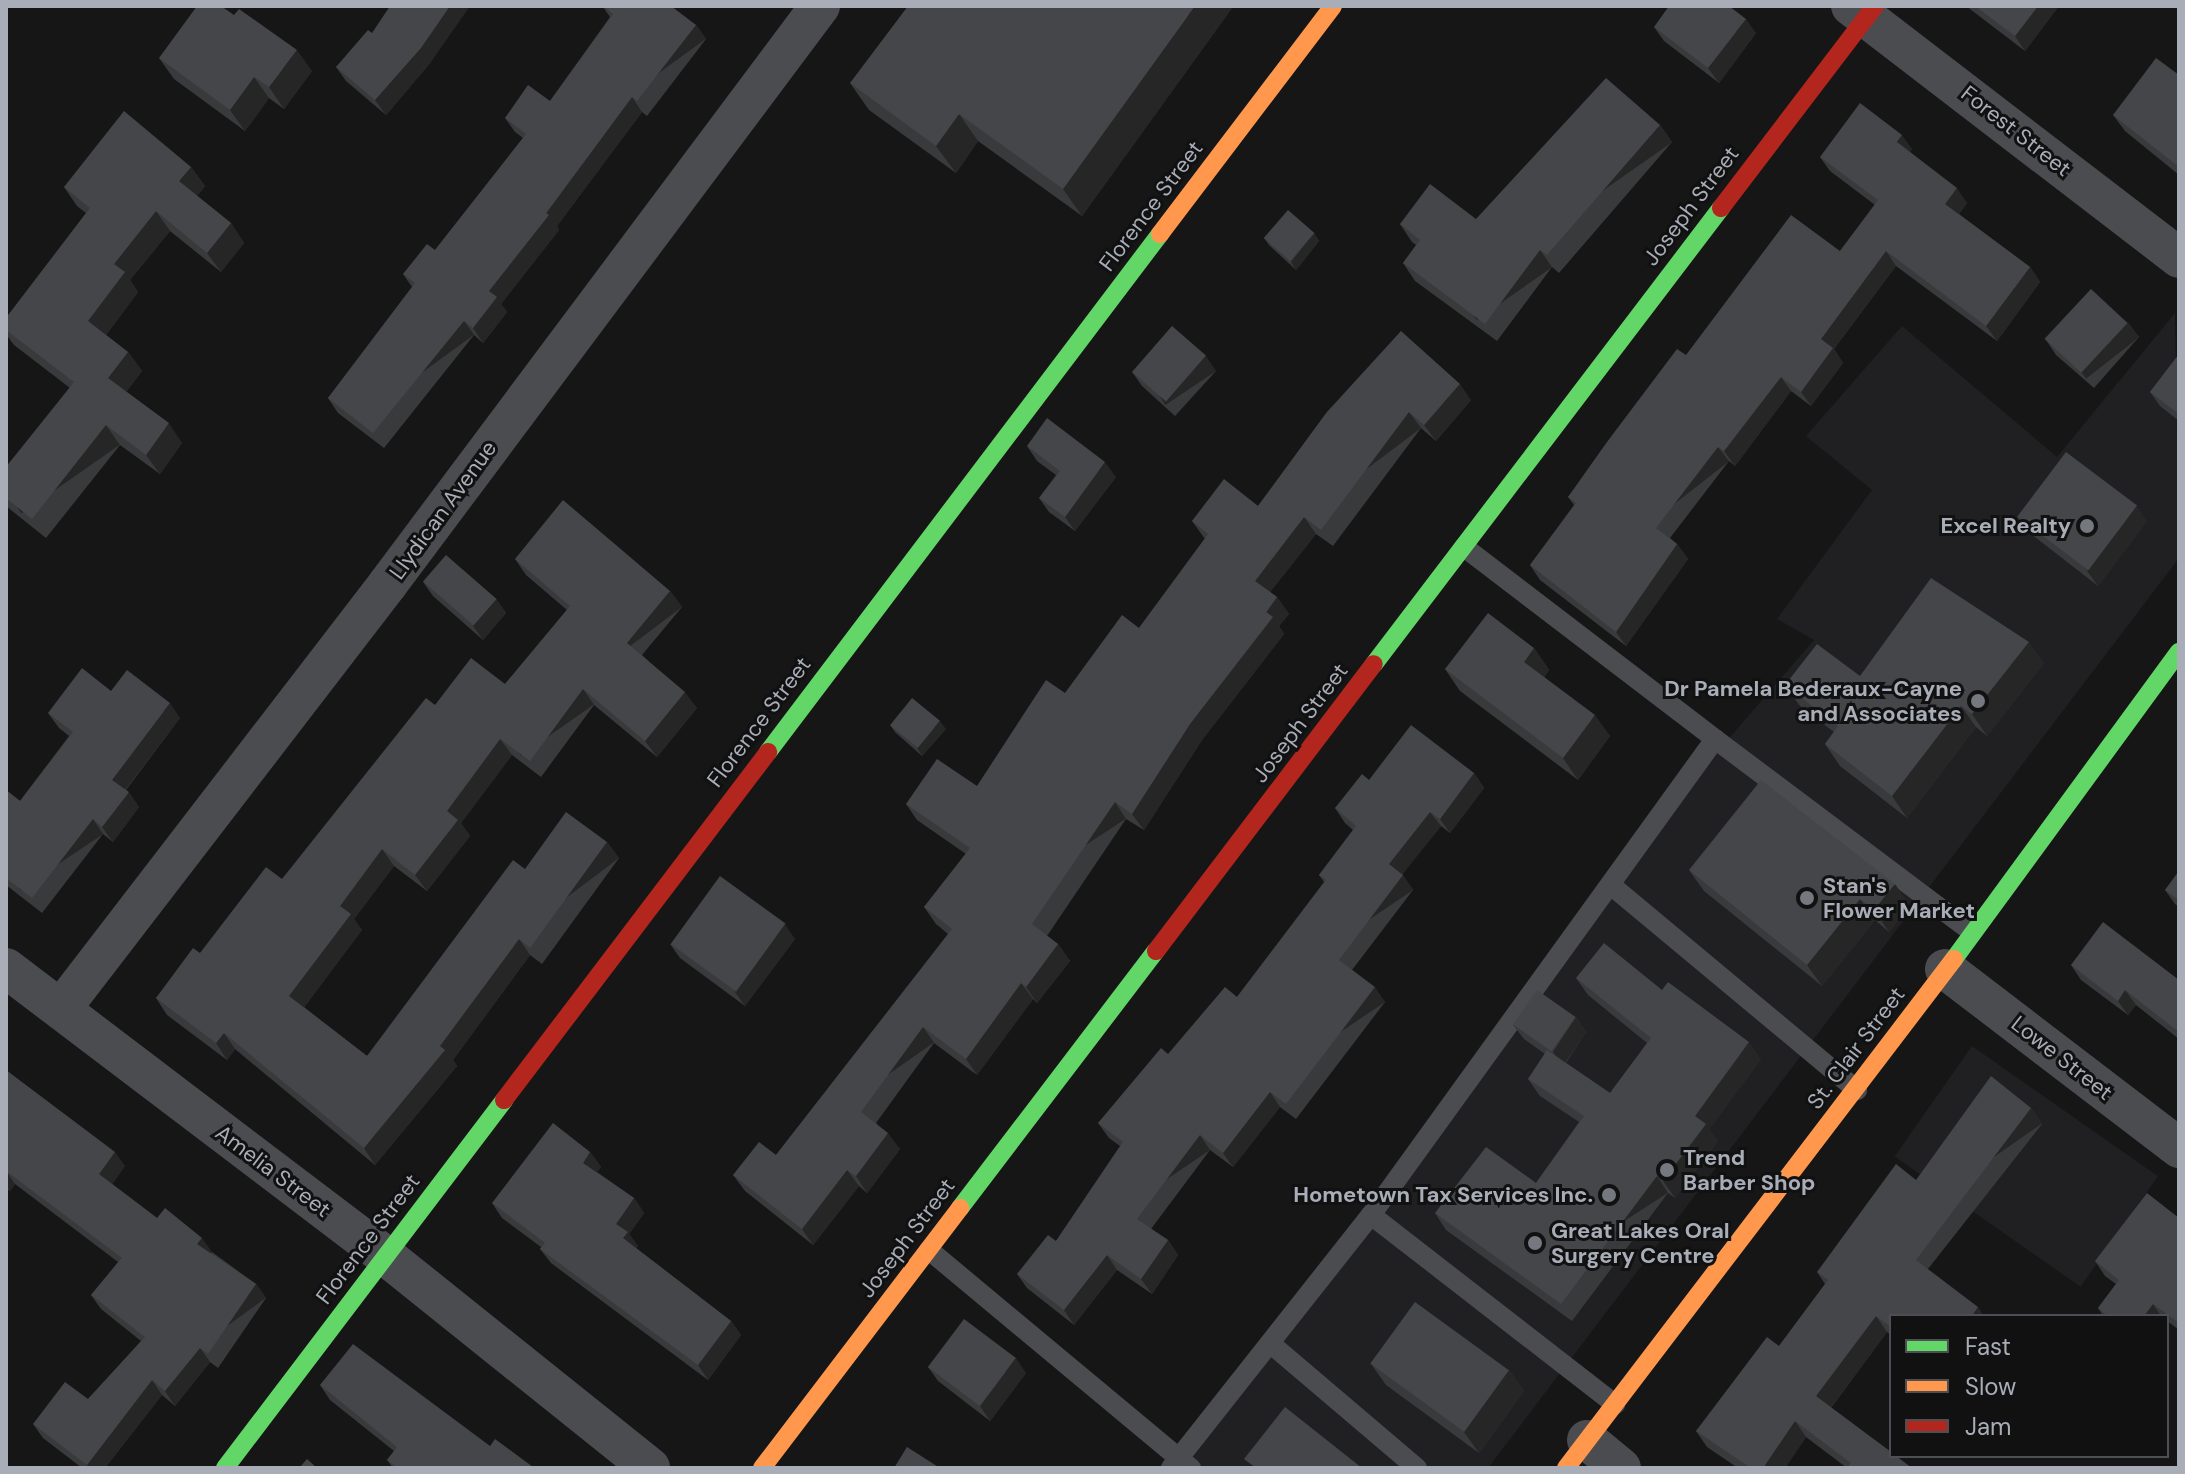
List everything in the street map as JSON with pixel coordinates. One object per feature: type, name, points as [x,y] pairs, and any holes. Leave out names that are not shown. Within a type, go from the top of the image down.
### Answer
[{"type":"street","name":"Llydican Avenue","points":[[61,1009],[387,585],[820,6]]},
{"type":"street","name":"Florence Street","points":[[225,1468],[1333,6]]},
{"type":"street","name":"Forest Street","points":[[1864,10],[2179,258]]},
{"type":"street","name":"Joseph Street","points":[[762,1468],[1464,547],[1864,10]]},
{"type":"street","name":"St. Clair Street","points":[[1577,1454],[1745,1227],[1857,1090],[2179,652]]},
{"type":"street","name":"Amelia Street","points":[[6,968],[387,1257],[650,1468]]},
{"type":"street","name":"Lowe Street","points":[[1945,969],[2179,1148]]},
{"type":"street","points":[[1577,1454],[1621,1468]]},
{"type":"lane","points":[[1464,547],[1972,932]]},
{"type":"lane","points":[[929,1250],[1180,1465],[1270,1343],[1371,1215],[1612,886],[1715,739]]},
{"type":"lane","points":[[1612,886],[1857,1090]]},
{"type":"lane","points":[[1371,1215],[1615,1404]]},
{"type":"lane","points":[[1270,1343],[1417,1468]]},
{"type":"shaded area","points":[[2175,313],[2179,558],[1488,1468],[1177,1468],[1712,758],[1814,640],[1777,619],[1872,490],[1806,436],[1902,326],[2057,457]]},
{"type":"shaded area","points":[[1972,1046],[2158,1176],[2081,1287],[1895,1157]]},
{"type":"building","points":[[197,6],[221,6],[234,15],[239,9],[297,50],[269,87],[254,77],[230,110],[159,58]]},
{"type":"building","points":[[390,6],[450,6],[421,48],[375,100],[336,67],[368,30],[372,33]]},
{"type":"building","points":[[604,6],[671,6],[696,25],[637,101],[632,97],[546,213],[549,215],[489,291],[497,297],[473,328],[464,321],[373,433],[328,398],[415,283],[403,274],[427,244],[435,250],[526,134],[505,118],[528,85],[550,101],[613,14]]},
{"type":"building","points":[[908,6],[1195,6],[1063,189],[959,114],[936,146],[850,83]]},
{"type":"building","points":[[1669,6],[1729,6],[1746,19],[1708,68],[1654,27]]},
{"type":"building","points":[[1975,6],[2038,6],[2015,36]]},
{"type":"building","points":[[2156,58],[2179,75],[2179,167],[2113,115]]},
{"type":"building","points":[[1606,78],[1660,125],[1547,255],[1540,250],[1485,324],[1403,263],[1420,240],[1400,224],[1430,184],[1476,219]]},
{"type":"building","points":[[1860,103],[1902,135],[1897,142],[1957,188],[1945,204],[2030,267],[1986,326],[1886,251],[1821,339],[1833,348],[1801,392],[1781,377],[1724,451],[1718,447],[1656,528],[1677,544],[1616,632],[1530,565],[1576,503],[1568,497],[1607,442],[1677,349],[1686,355],[1791,215],[1840,251],[1878,200],[1820,157]]},
{"type":"building","points":[[124,111],[191,167],[179,181],[231,223],[207,253],[156,211],[114,264],[125,272],[88,321],[128,352],[108,378],[169,423],[146,455],[106,425],[32,519],[6,498],[6,467],[74,382],[6,330],[6,318],[90,208],[64,187]]},
{"type":"building","points":[[1288,210],[1314,233],[1290,261],[1264,238]]},
{"type":"building","points":[[2091,289],[2128,323],[2081,373],[2045,339]]},
{"type":"building","points":[[1172,326],[1206,356],[1166,402],[1132,372]]},
{"type":"building","points":[[1401,331],[1460,384],[1424,425],[1409,412],[1321,530],[1304,517],[1255,581],[1277,597],[1266,612],[1273,617],[1190,724],[1132,814],[1115,802],[1032,924],[1058,944],[1026,987],[1021,983],[966,1059],[923,1027],[861,1112],[888,1133],[856,1176],[847,1170],[802,1229],[733,1175],[759,1142],[776,1155],[952,929],[924,907],[970,848],[906,804],[937,759],[977,786],[1046,680],[1065,693],[1122,615],[1139,628],[1208,534],[1192,521],[1224,479],[1258,506],[1327,412]]},
{"type":"building","points":[[2179,354],[2179,414],[2150,392]]},
{"type":"building","points":[[1047,418],[1105,462],[1065,517],[1039,498],[1060,471],[1027,446]]},
{"type":"building","name":"Excel Realty","points":[[2066,452],[2137,506],[2088,570],[2017,517]]},
{"type":"building","points":[[563,500],[670,591],[627,643],[685,692],[645,741],[583,689],[530,761],[500,739],[447,811],[458,820],[415,875],[382,849],[340,906],[351,914],[289,996],[367,1056],[513,860],[525,869],[566,812],[607,842],[530,948],[519,939],[440,1046],[445,1050],[364,1148],[224,1033],[216,1043],[156,998],[193,948],[200,953],[266,867],[282,879],[426,698],[435,705],[471,658],[505,684],[570,606],[515,559]]},
{"type":"building","points":[[446,555],[497,599],[474,625],[423,581]]},
{"type":"building","points":[[1931,578],[2029,642],[1972,714],[1961,706],[1892,796],[1825,744],[1838,726],[1785,685],[1817,644],[1860,676]]},
{"type":"building","points":[[1488,613],[1534,648],[1524,662],[1595,715],[1563,758],[1445,669]]},
{"type":"building","points":[[82,668],[111,691],[127,670],[170,703],[112,780],[129,792],[102,827],[93,819],[32,898],[6,878],[6,790],[20,801],[73,732],[48,713]]},
{"type":"building","points":[[912,698],[940,721],[918,748],[890,725]]},
{"type":"building","points":[[1411,725],[1474,773],[1440,819],[1430,812],[1389,864],[1403,875],[1339,960],[1375,987],[1286,1104],[1270,1092],[1223,1153],[1200,1135],[1137,1219],[1168,1240],[1141,1279],[1107,1255],[1064,1310],[1017,1274],[1048,1235],[1056,1241],[1123,1142],[1098,1123],[1161,1048],[1168,1054],[1225,987],[1237,997],[1326,880],[1319,875],[1356,826],[1335,808],[1362,774],[1369,780]]},
{"type":"building","name":"Stan's Flower Market","points":[[1761,780],[1895,884],[1874,910],[1860,899],[1807,965],[1689,870]]},
{"type":"building","points":[[2179,871],[2179,900],[2165,890]]},
{"type":"building","points":[[720,876],[786,924],[736,992],[671,944]]},
{"type":"building","points":[[2103,922],[2179,980],[2179,1032],[2125,990],[2118,1001],[2071,965]]},
{"type":"building","points":[[1604,943],[1662,990],[1668,982],[1749,1042],[1695,1116],[1706,1124],[1663,1181],[1657,1176],[1561,1304],[1435,1213],[1486,1147],[1536,1183],[1584,1116],[1528,1079],[1547,1050],[1610,1093],[1651,1038],[1576,978]]},
{"type":"building","points":[[1537,990],[1576,1017],[1551,1051],[1513,1024]]},
{"type":"building","points":[[6,1070],[115,1152],[99,1174],[157,1218],[165,1208],[202,1238],[197,1244],[256,1284],[208,1354],[200,1348],[165,1391],[152,1380],[87,1465],[33,1424],[65,1382],[88,1399],[145,1337],[91,1295],[122,1258],[6,1171]]},
{"type":"building","points":[[1991,1076],[2031,1108],[1916,1260],[1978,1307],[1973,1314],[1889,1314],[1889,1326],[1876,1316],[1816,1396],[1889,1451],[1889,1458],[1899,1458],[1912,1468],[1847,1468],[1851,1463],[1795,1421],[1763,1468],[1751,1468],[1696,1431],[1767,1337],[1779,1346],[1828,1280],[1817,1272],[1896,1164],[1916,1180]]},
{"type":"building","points":[[553,1123],[590,1152],[583,1163],[634,1198],[616,1224],[628,1232],[623,1238],[731,1321],[698,1365],[540,1249],[545,1243],[492,1203]]},
{"type":"building","points":[[2147,1193],[2179,1218],[2179,1323],[2153,1304],[2146,1314],[2106,1314],[2098,1308],[2119,1280],[2095,1261]]},
{"type":"building","points":[[1415,1302],[1509,1370],[1464,1432],[1370,1363]]},
{"type":"building","points":[[964,1319],[1016,1358],[980,1406],[928,1367]]},
{"type":"building","points":[[353,1344],[490,1446],[495,1439],[533,1467],[398,1468],[387,1460],[397,1447],[320,1385]]},
{"type":"building","points":[[1285,1407],[1362,1468],[1256,1468],[1244,1459]]},
{"type":"building","points":[[907,1447],[940,1468],[894,1468]]},
{"type":"building","points":[[307,1459],[317,1468],[299,1468]]},
{"type":"traffic: fast","points":[[1374,664],[1721,208]]},
{"type":"traffic: fast","points":[[768,752],[1160,234]]},
{"type":"traffic: fast","points":[[1954,959],[2179,652]]},
{"type":"traffic: fast","points":[[960,1208],[1156,951]]},
{"type":"traffic: fast","points":[[225,1468],[504,1100]]},
{"type":"traffic: slow","points":[[1160,234],[1333,6]]},
{"type":"traffic: slow","points":[[1566,1468],[1954,959]]},
{"type":"traffic: slow","points":[[762,1468],[960,1208]]},
{"type":"traffic: jam","points":[[1721,208],[1875,6]]},
{"type":"traffic: jam","points":[[1156,951],[1374,664]]},
{"type":"traffic: jam","points":[[504,1100],[768,752]]},
{"type":"place","name":"Excel Realty","points":[[2087,526]]},
{"type":"place","name":"Dr Pamela Bederaux-Cayne and Associates","points":[[1978,701]]},
{"type":"place","name":"Stan's Flower Market","points":[[1807,898]]},
{"type":"place","name":"Trend Barber Shop","points":[[1667,1170]]},
{"type":"place","name":"Hometown Tax Services Inc.","points":[[1609,1195]]},
{"type":"place","name":"Great Lakes Oral Surgery Centre","points":[[1535,1243]]}]
